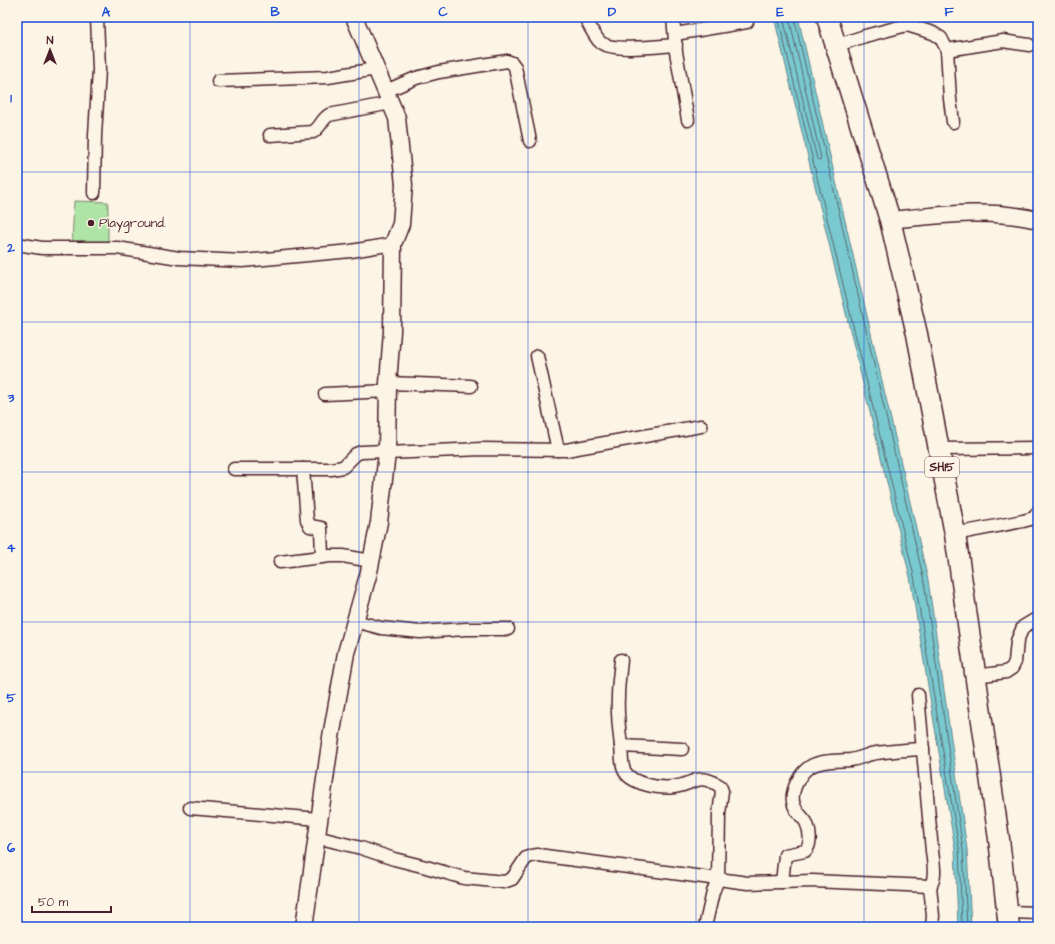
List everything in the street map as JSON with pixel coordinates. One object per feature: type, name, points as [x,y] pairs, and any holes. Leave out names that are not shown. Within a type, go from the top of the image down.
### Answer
[{"type":"main road","name":"SH15","points":[[827,17],[890,220],[916,327],[955,534],[999,839],[1009,919]]},
{"type":"street","points":[[94,193],[99,70],[97,17]]},
{"type":"street","points":[[304,927],[316,837],[346,653],[371,561],[379,522],[387,452],[388,387],[392,331],[393,244],[401,224],[404,185],[397,118],[354,17]]},
{"type":"street","points":[[584,17],[600,42],[607,45],[626,48],[675,40],[747,22]]},
{"type":"street","points":[[673,17],[675,40],[688,120]]},
{"type":"street","points":[[836,46],[865,36],[908,25],[933,33],[941,38],[947,50],[953,122]]},
{"type":"street","points":[[947,50],[1003,41],[1029,45]]},
{"type":"street","points":[[270,134],[313,132],[317,130],[329,115],[388,97],[416,78],[439,72],[507,61],[512,62],[515,67],[530,141]]},
{"type":"street","points":[[218,81],[328,77],[376,69]]},
{"type":"street","points":[[890,220],[972,213],[1019,216],[1038,220]]},
{"type":"street","points":[[17,244],[42,248],[117,248],[179,258],[243,261],[351,251],[393,244]]},
{"type":"street","points":[[537,356],[558,450]]},
{"type":"street","points":[[325,394],[388,387],[472,386]]},
{"type":"street","points":[[234,469],[332,469],[343,467],[356,454],[370,451],[387,452],[482,449],[566,450],[701,426]]},
{"type":"street","points":[[939,449],[1038,448]]},
{"type":"street","points":[[303,469],[307,520],[310,526],[321,528],[322,557]]},
{"type":"street","points":[[955,534],[1023,521],[1034,518],[1038,512]]},
{"type":"street","points":[[280,562],[344,556],[371,561]]},
{"type":"street","points":[[975,676],[1006,672],[1012,668],[1015,662],[1017,641],[1024,627],[1038,618]]},
{"type":"street","points":[[355,621],[381,628],[414,632],[466,629],[508,629]]},
{"type":"street","points":[[621,660],[618,698],[624,771],[632,778],[646,785],[665,788],[676,787],[698,779],[706,779],[720,786],[722,791],[719,814],[718,879],[710,902],[705,927]]},
{"type":"street","points":[[918,695],[932,850],[933,876],[930,886],[933,916],[932,927]]},
{"type":"street","points":[[621,746],[682,749]]},
{"type":"street","points":[[782,882],[786,854],[805,851],[810,840],[808,826],[794,806],[793,800],[798,780],[804,771],[816,764],[856,759],[877,753],[923,749]]},
{"type":"street","points":[[190,808],[320,819]]},
{"type":"street","points":[[316,837],[361,848],[394,859],[464,878],[504,882],[512,879],[526,858],[538,855],[748,883],[812,881],[930,886]]},
{"type":"street","points":[[1009,919],[1038,913]]},
{"type":"green space","name":"Playground.","points":[[74,201],[108,202],[108,244],[72,243]]},
{"type":"water","points":[[774,17],[798,17],[928,580],[967,849],[971,927],[958,927],[955,849],[910,577]]},
{"type":"place","name":"Playground.","points":[[91,223]]}]
